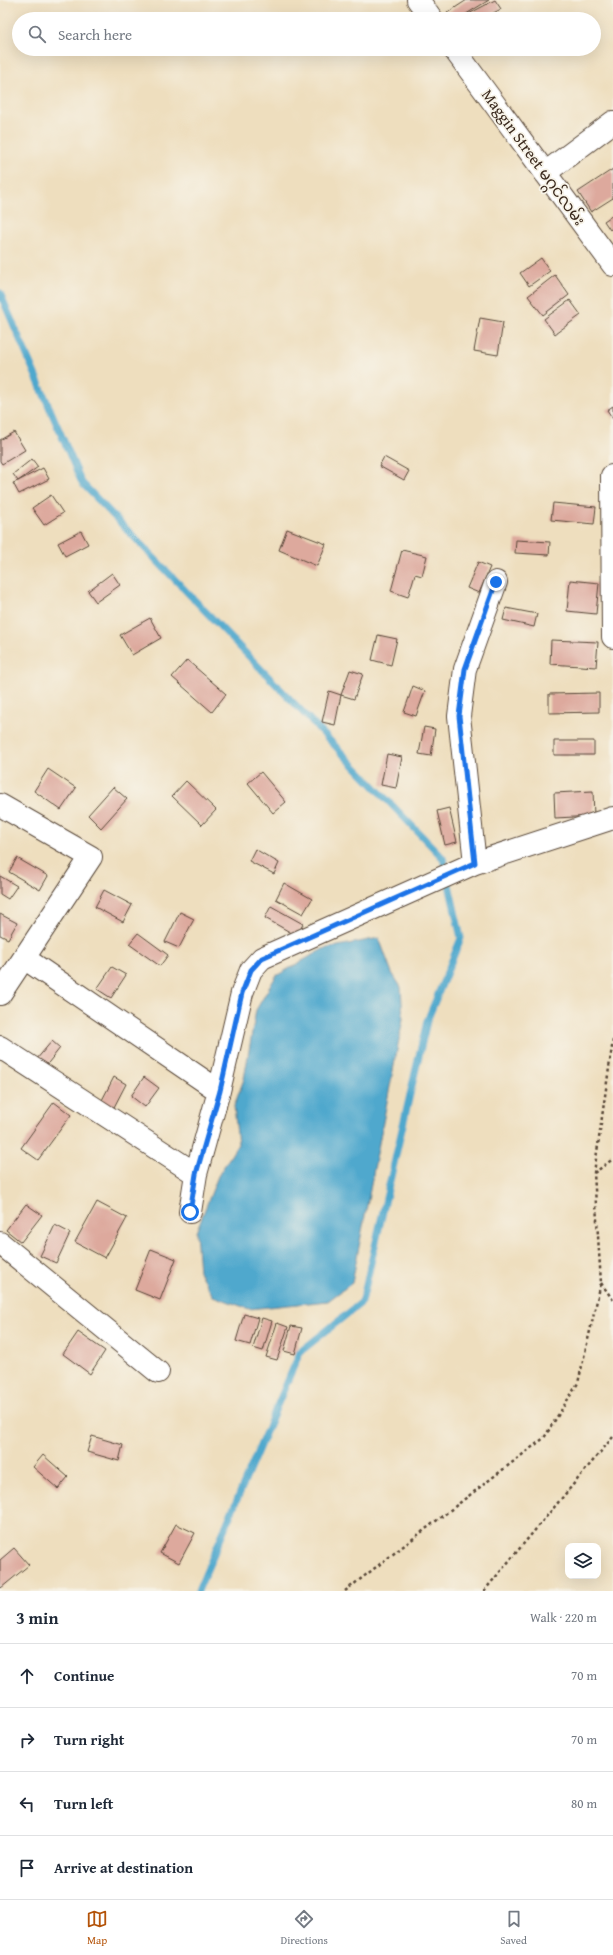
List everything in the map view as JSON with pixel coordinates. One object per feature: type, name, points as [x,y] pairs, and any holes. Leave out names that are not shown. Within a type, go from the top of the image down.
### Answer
[{"type":"street","points":[[418,0],[427,12]]},
{"type":"street","name":"Maggin Street မဂ္ဂင်လမ်း","points":[[459,56],[613,265]]},
{"type":"street","points":[[545,173],[613,122]]},
{"type":"street","points":[[612,476],[613,637]]},
{"type":"street","points":[[475,863],[459,716],[460,696],[465,669],[496,582]]},
{"type":"street","points":[[0,805],[91,857],[0,994]]},
{"type":"street","points":[[190,1212],[196,1174],[220,1091],[242,993],[251,970],[262,958],[475,863],[613,818]]},
{"type":"street","points":[[24,958],[220,1091]]},
{"type":"street","points":[[0,1047],[196,1174]]},
{"type":"street","points":[[0,1243],[158,1372]]},
{"type":"path","points":[[345,1591],[544,1438],[578,1383],[601,1283],[594,1173],[613,1040]]},
{"type":"path","points":[[594,1173],[613,1159]]},
{"type":"path","points":[[601,1283],[613,1300]]},
{"type":"path","points":[[484,1591],[613,1437]]},
{"type":"water","points":[[379,938],[392,973],[401,987],[403,1019],[352,1283],[328,1301],[249,1309],[213,1296],[199,1272],[196,1232],[218,1176],[238,1144],[234,1106],[244,1079],[256,1010],[276,976],[323,949]]},
{"type":"building","points":[[467,0],[489,0],[469,12],[449,12]]},
{"type":"building","points":[[495,0],[501,9],[495,12],[472,12]]},
{"type":"building","points":[[613,169],[613,198],[591,212],[578,192]]},
{"type":"building","points":[[613,215],[613,227],[610,230],[604,221]]},
{"type":"building","points":[[541,258],[550,271],[529,286],[520,273]]},
{"type":"building","points":[[555,275],[569,295],[543,315],[528,296]]},
{"type":"building","points":[[570,300],[581,315],[555,334],[544,319]]},
{"type":"building","points":[[480,318],[503,322],[498,355],[474,351]]},
{"type":"building","points":[[613,406],[613,419],[607,410]]},
{"type":"building","points":[[14,432],[25,450],[2,464],[0,461],[0,440]]},
{"type":"building","points":[[384,457],[409,471],[404,480],[379,466]]},
{"type":"building","points":[[32,459],[38,467],[18,481],[13,474]]},
{"type":"building","points":[[43,468],[49,479],[19,494],[13,483]]},
{"type":"building","points":[[51,495],[63,513],[44,525],[32,508]]},
{"type":"building","points":[[553,503],[596,507],[594,524],[551,520]]},
{"type":"building","points":[[287,529],[326,544],[317,566],[279,550]]},
{"type":"building","points":[[81,531],[88,544],[65,556],[58,543]]},
{"type":"building","points":[[516,540],[550,542],[549,555],[515,553]]},
{"type":"building","points":[[402,550],[427,556],[422,576],[415,574],[408,597],[391,591]]},
{"type":"building","points":[[478,562],[490,567],[479,593],[467,588]]},
{"type":"building","points":[[112,573],[120,585],[96,602],[88,591]]},
{"type":"building","points":[[570,580],[599,583],[596,614],[567,611]]},
{"type":"building","points":[[506,608],[537,614],[534,627],[503,620]]},
{"type":"building","points":[[150,618],[161,638],[132,655],[120,635]]},
{"type":"building","points":[[378,635],[397,639],[391,665],[372,660]]},
{"type":"building","points":[[551,640],[598,642],[596,667],[550,664]]},
{"type":"building","points":[[187,660],[226,694],[212,712],[172,677]]},
{"type":"building","points":[[350,670],[363,674],[354,699],[341,695]]},
{"type":"building","points":[[413,686],[425,691],[416,716],[404,712]]},
{"type":"building","points":[[329,691],[341,695],[335,725],[322,722]]},
{"type":"building","points":[[599,693],[599,712],[549,713],[549,694]]},
{"type":"building","points":[[424,727],[435,729],[431,756],[419,754]]},
{"type":"building","points":[[554,741],[594,741],[594,755],[554,755]]},
{"type":"building","points":[[387,754],[402,757],[396,788],[381,785]]},
{"type":"building","points":[[48,769],[76,788],[61,810],[34,791]]},
{"type":"building","points":[[261,772],[286,802],[273,813],[248,783]]},
{"type":"building","points":[[186,781],[216,810],[202,825],[172,796]]},
{"type":"building","points":[[113,787],[127,799],[101,828],[88,815]]},
{"type":"building","points":[[593,791],[594,816],[555,818],[554,793]]},
{"type":"building","points":[[449,808],[457,842],[445,845],[437,811]]},
{"type":"building","points":[[255,849],[279,863],[274,874],[249,861]]},
{"type":"building","points":[[17,858],[48,876],[40,890],[9,872]]},
{"type":"building","points":[[0,876],[17,886],[8,899],[0,894]]},
{"type":"building","points":[[284,883],[312,899],[303,914],[276,899]]},
{"type":"building","points":[[104,890],[132,905],[123,922],[95,907]]},
{"type":"building","points":[[271,906],[303,924],[297,936],[265,918]]},
{"type":"building","points":[[180,912],[194,919],[179,948],[165,942]]},
{"type":"building","points":[[0,914],[17,923],[8,939],[0,935]]},
{"type":"building","points":[[138,933],[168,955],[160,966],[129,944]]},
{"type":"building","points":[[112,967],[126,975],[111,998],[97,989]]},
{"type":"building","points":[[52,1041],[60,1048],[45,1067],[36,1060]]},
{"type":"building","points":[[114,1077],[126,1084],[112,1111],[100,1104]]},
{"type":"building","points":[[144,1077],[159,1088],[145,1107],[131,1096]]},
{"type":"building","points":[[54,1102],[71,1115],[38,1160],[21,1148]]},
{"type":"building","points":[[97,1202],[127,1218],[105,1258],[75,1242]]},
{"type":"building","points":[[26,1204],[42,1215],[21,1242],[6,1230]]},
{"type":"building","points":[[55,1225],[70,1233],[56,1263],[40,1256]]},
{"type":"building","points":[[151,1249],[176,1259],[160,1300],[135,1290]]},
{"type":"building","points":[[244,1314],[258,1318],[250,1345],[236,1341]]},
{"type":"building","points":[[262,1318],[272,1321],[263,1351],[253,1348]]},
{"type":"building","points":[[277,1323],[288,1327],[277,1360],[266,1357]]},
{"type":"building","points":[[291,1326],[302,1328],[295,1354],[284,1351]]},
{"type":"building","points":[[78,1332],[105,1351],[90,1374],[63,1354]]},
{"type":"building","points":[[92,1436],[123,1445],[119,1461],[87,1452]]},
{"type":"building","points":[[43,1455],[68,1477],[58,1489],[33,1467]]},
{"type":"building","points":[[176,1524],[195,1533],[179,1563],[160,1553]]},
{"type":"building","points":[[14,1548],[29,1565],[1,1588],[0,1560]]},
{"type":"waterway","points":[[0,293],[82,483],[443,858],[461,938],[427,1021],[362,1302],[300,1352],[198,1591]]},
{"type":"route","points":[[190,1212],[196,1174],[220,1091],[242,993],[251,970],[262,958],[475,863],[459,716],[460,696],[465,669],[496,582]]}]
